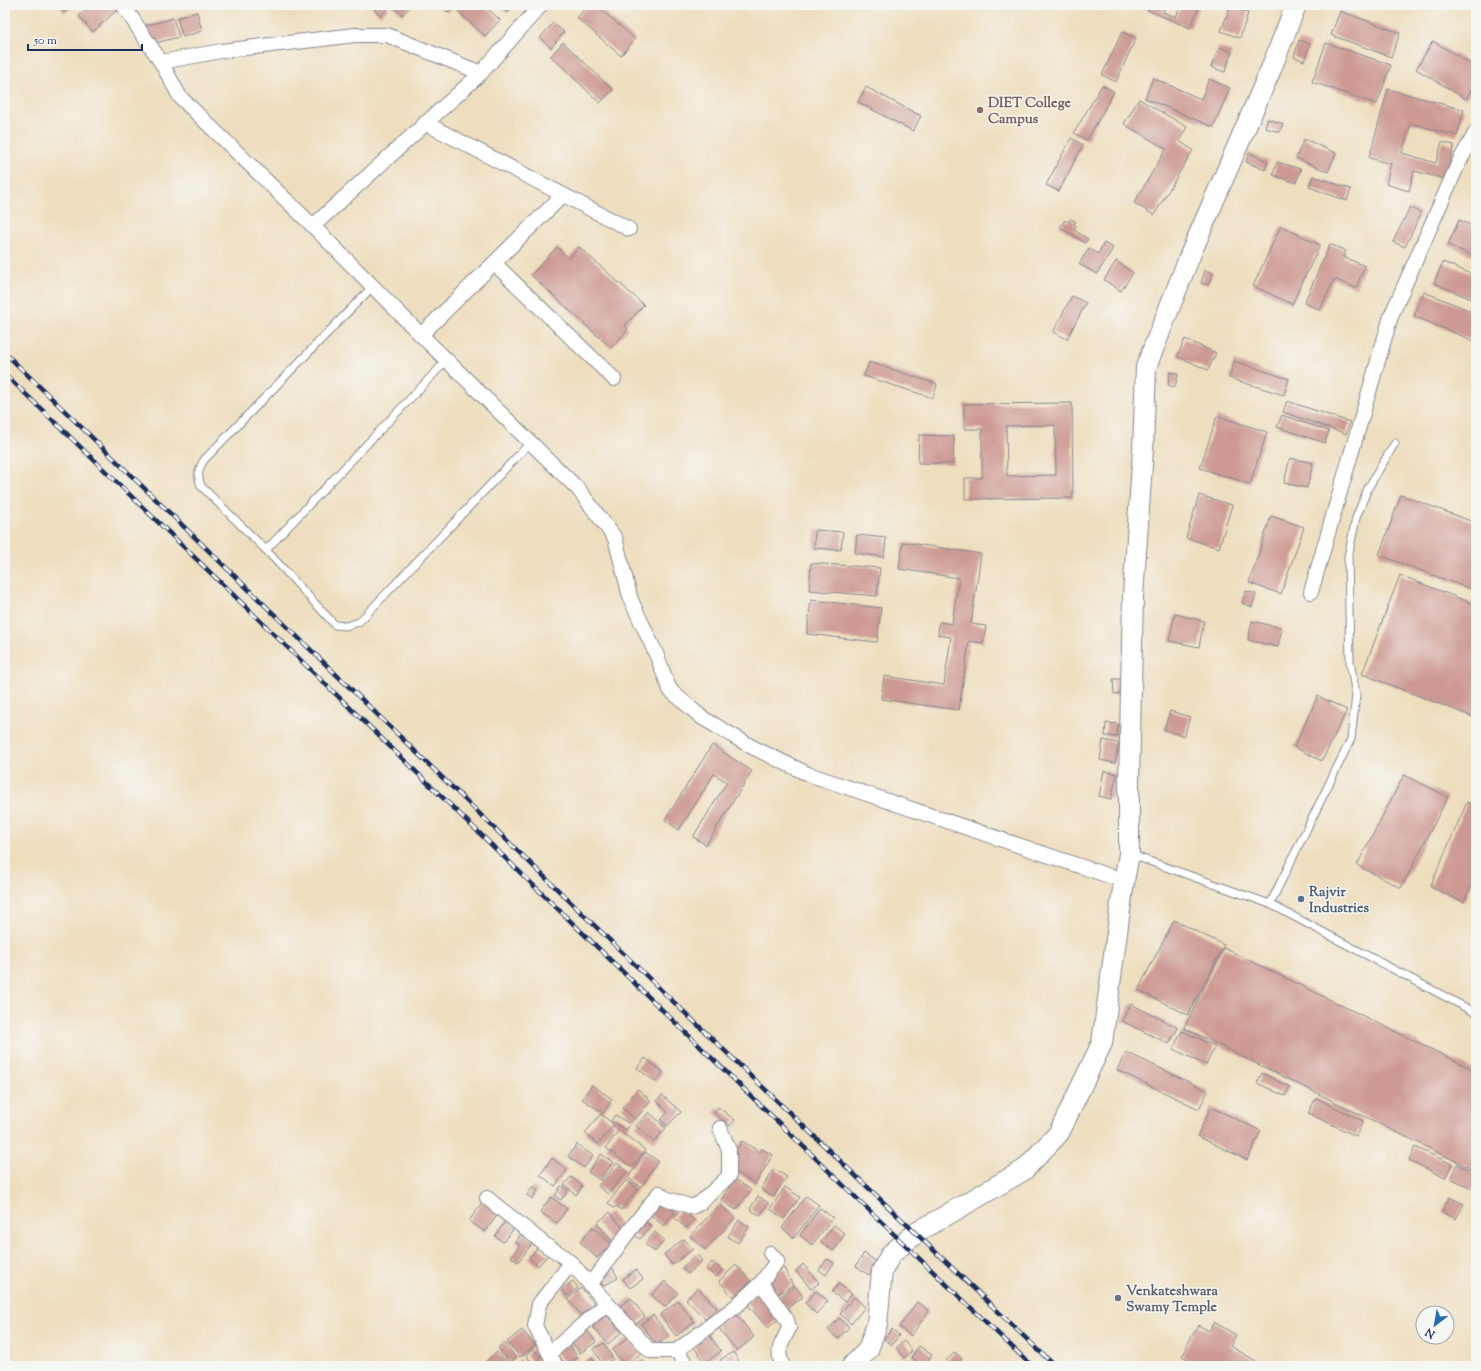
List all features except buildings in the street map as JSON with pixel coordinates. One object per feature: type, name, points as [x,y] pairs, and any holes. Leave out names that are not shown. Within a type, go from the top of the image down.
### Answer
[{"type":"street","points":[[123,5],[161,62],[180,97],[580,490],[615,538],[631,600],[657,656],[670,690],[701,717],[752,747],[808,774],[1124,881]]},
{"type":"street","points":[[313,226],[481,73],[541,5]]},
{"type":"street","points":[[852,1366],[868,1350],[875,1331],[882,1272],[891,1254],[916,1233],[1024,1170],[1059,1133],[1102,1043],[1129,854],[1129,775],[1133,596],[1143,450],[1146,366],[1190,253],[1271,69],[1296,5]]},
{"type":"street","points":[[161,62],[221,51],[354,35],[387,35],[481,73]]},
{"type":"street","points":[[425,123],[629,229]]},
{"type":"street","points":[[1311,592],[1391,316],[1459,162],[1476,132]]},
{"type":"street","points":[[421,335],[562,195]]},
{"type":"street","points":[[494,263],[614,379]]},
{"type":"street","points":[[590,1285],[659,1193],[665,1198],[692,1207],[700,1203],[729,1176],[729,1150],[720,1128]]},
{"type":"street","points":[[487,1198],[547,1246],[571,1263],[606,1304],[650,1351],[676,1351],[735,1307],[762,1283],[777,1261],[770,1253]]},
{"type":"street","points":[[556,1366],[535,1326],[539,1304],[571,1263]]},
{"type":"street","points":[[762,1283],[787,1320],[789,1328],[778,1351],[779,1358],[783,1366]]},
{"type":"street","points":[[550,1353],[606,1304]]},
{"type":"street","points":[[676,1351],[688,1366]]},
{"type":"lane","points":[[373,286],[204,460],[198,470],[198,478],[201,486],[266,550],[335,625],[346,626],[359,622],[531,442]]},
{"type":"lane","points":[[266,550],[447,360]]},
{"type":"lane","points":[[1270,904],[1351,739],[1356,695],[1350,662],[1348,557],[1356,518],[1368,488],[1395,443]]},
{"type":"lane","points":[[1129,854],[1270,904],[1476,1013]]},
{"type":"railway","points":[[5,353],[659,988],[1055,1366]]},
{"type":"railway","points":[[5,374],[1032,1366]]},
{"type":"place","name":"DIET College Campus","points":[[980,110]]},
{"type":"place","name":"Rajvir Industries","points":[[1301,899]]},
{"type":"place","name":"Venkateshwara Swamy Temple","points":[[1118,1298]]}]
